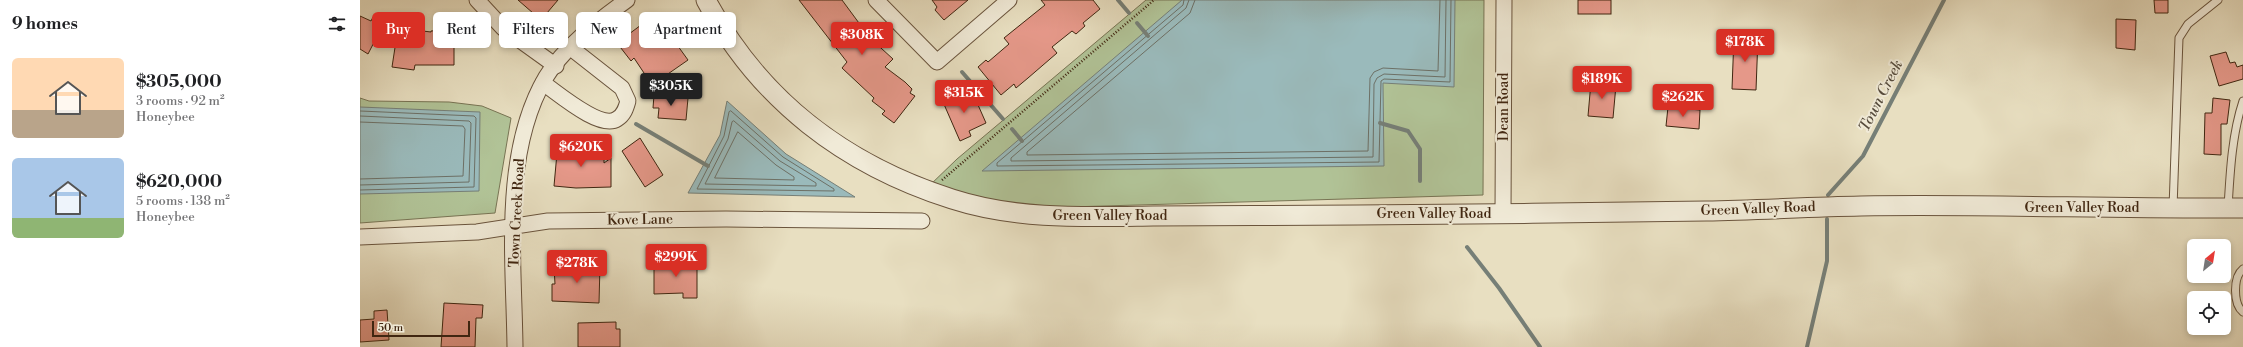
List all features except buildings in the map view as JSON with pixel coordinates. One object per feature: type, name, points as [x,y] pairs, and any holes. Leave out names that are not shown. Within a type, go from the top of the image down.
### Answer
[{"type":"street","points":[[477,0],[503,28],[556,66]]},
{"type":"street","name":"Town Creek Road","points":[[515,347],[513,227],[517,167],[525,126],[544,83],[556,66],[571,48],[604,16],[627,0]]},
{"type":"street","name":"Green Valley Road","points":[[706,0],[718,24],[785,106],[822,136],[878,170],[930,191],[980,207],[1041,216],[1503,214],[1864,206],[2236,208]]},
{"type":"street","points":[[876,0],[937,62],[1009,0]]},
{"type":"street","name":"Dean Road","points":[[1503,214],[1504,0]]},
{"type":"street","points":[[544,83],[590,116],[606,122],[617,120],[624,112],[628,101],[622,88],[571,48]]},
{"type":"street","name":"Kove Lane","points":[[360,237],[477,232],[548,221],[726,219],[922,221]]},
{"type":"lane","points":[[2173,208],[2179,38],[2188,24],[2218,0]]},
{"type":"lane","points":[[2236,208],[2232,160],[2238,114],[2243,101]]},
{"type":"lane","points":[[2243,269],[2240,271],[2235,290],[2240,310],[2243,312]]},
{"type":"path","points":[[930,191],[1154,0]]},
{"type":"green space","points":[[1146,0],[1484,0],[1483,195],[1000,209],[928,187],[957,159]]},
{"type":"green space","points":[[360,98],[369,101],[449,102],[482,106],[511,118],[495,213],[360,223]]},
{"type":"water","points":[[1182,0],[1455,0],[1454,87],[1383,83],[1384,166],[982,171]]},
{"type":"water","points":[[727,101],[786,154],[855,197],[688,193],[720,135]]},
{"type":"water","points":[[360,107],[480,112],[479,191],[360,194]]},
{"type":"waterway","points":[[1118,0],[1129,13]]},
{"type":"waterway","name":"Town Creek","points":[[1828,195],[1863,156],[1944,0]]},
{"type":"waterway","points":[[1137,23],[1148,36]]},
{"type":"waterway","points":[[962,72],[1003,119]]},
{"type":"waterway","points":[[1380,123],[1408,131],[1420,149],[1420,181]]},
{"type":"waterway","points":[[636,124],[708,166]]},
{"type":"waterway","points":[[1012,129],[1022,141]]},
{"type":"waterway","name":"Town Creek","points":[[1807,347],[1827,261],[1827,219]]},
{"type":"waterway","points":[[1467,247],[1499,288],[1540,347]]}]
